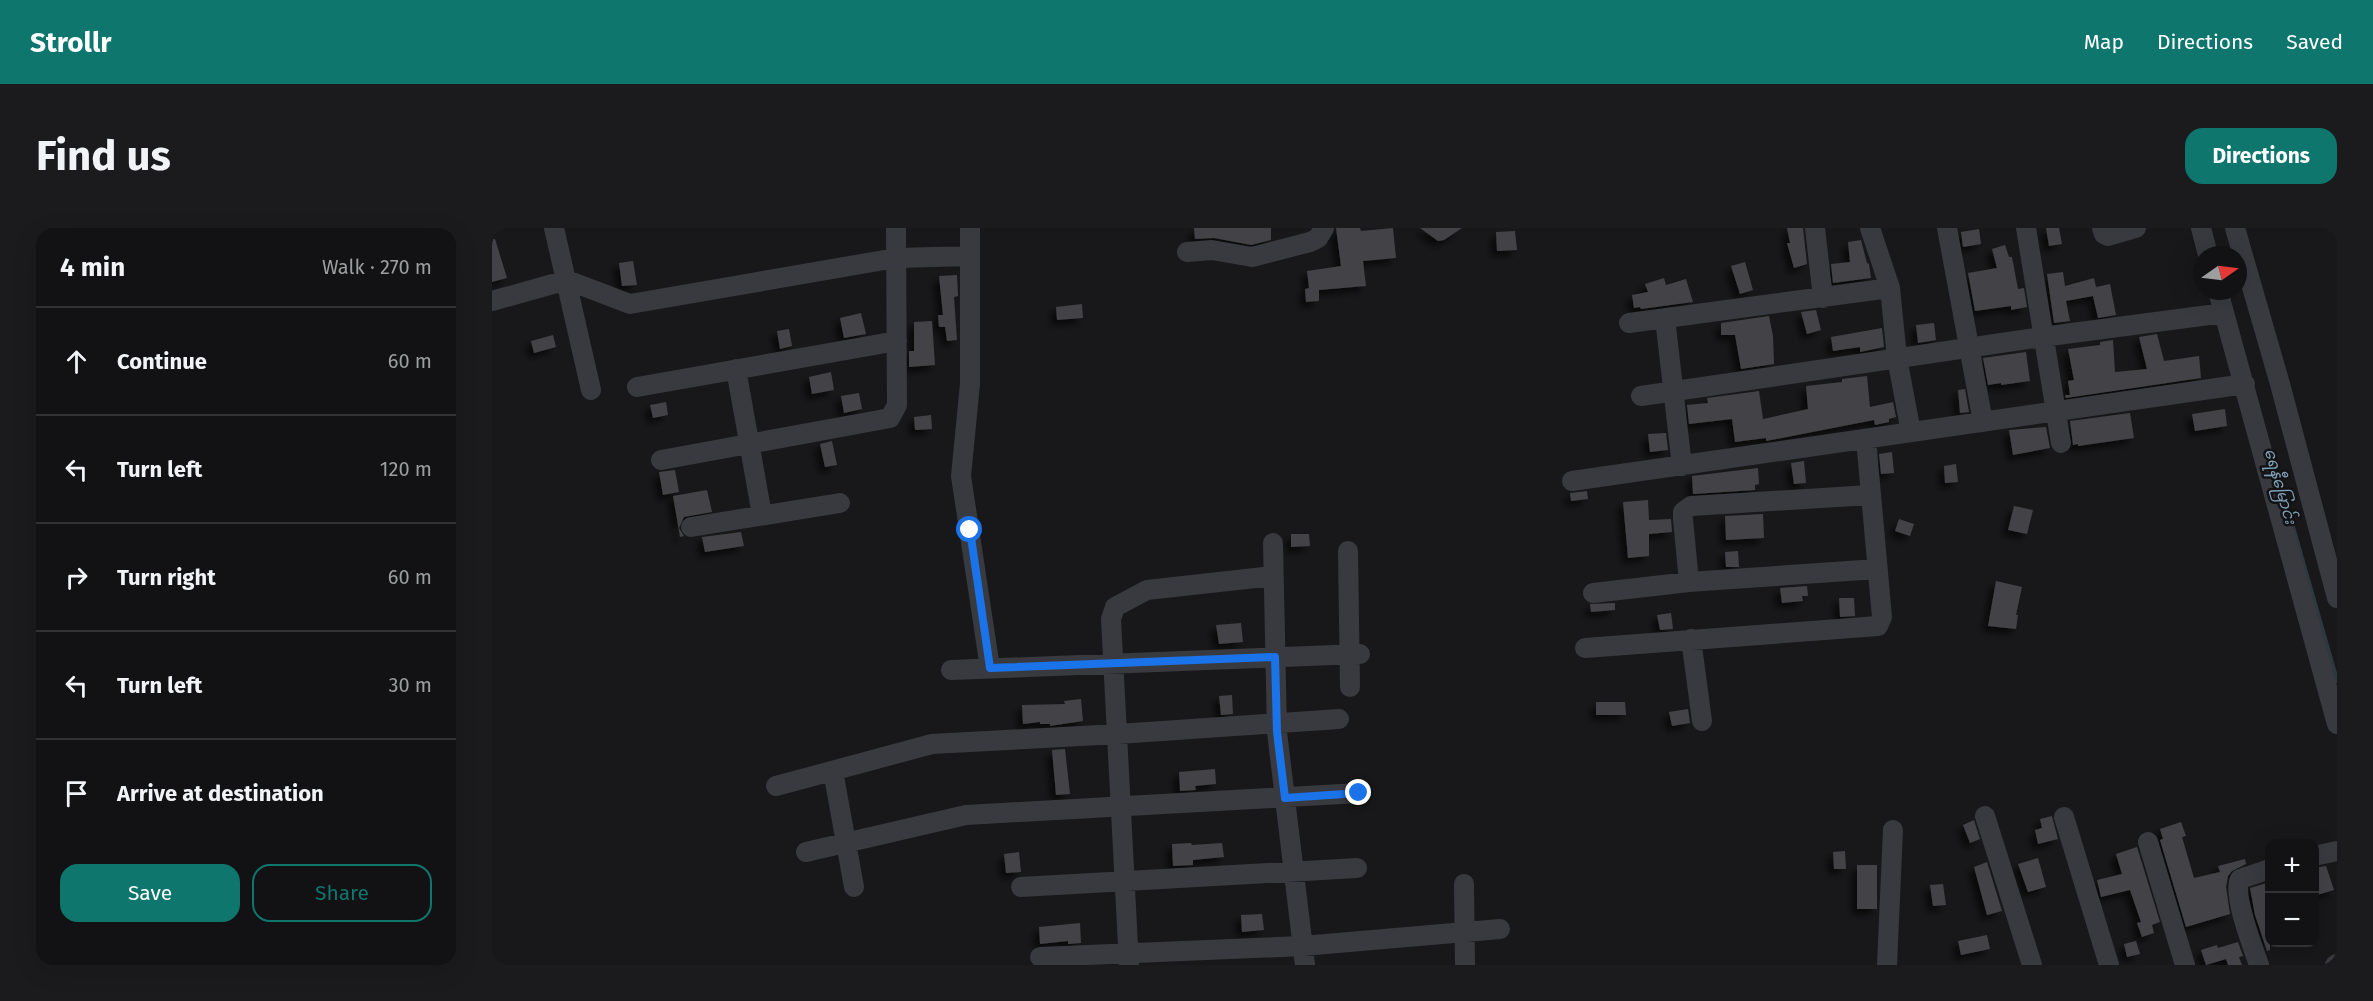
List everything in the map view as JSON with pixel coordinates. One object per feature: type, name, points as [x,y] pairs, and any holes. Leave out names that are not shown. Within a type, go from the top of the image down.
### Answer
[{"type":"street","points":[[554,228],[591,390]]},
{"type":"street","points":[[661,460],[890,418],[897,405],[896,228]]},
{"type":"street","points":[[970,228],[970,384],[961,476],[990,668]]},
{"type":"street","points":[[1188,252],[1212,250],[1252,257],[1310,242],[1318,238],[1324,228]]},
{"type":"street","points":[[1815,228],[1823,298]]},
{"type":"street","points":[[1870,228],[1890,288],[1897,358],[1911,432]]},
{"type":"street","points":[[1947,228],[1983,422]]},
{"type":"street","points":[[2026,228],[2061,443]]},
{"type":"street","points":[[2102,228],[2104,234],[2108,236],[2136,228]]},
{"type":"street","points":[[2201,228],[2206,246]]},
{"type":"street","points":[[2235,228],[2280,384],[2337,598]]},
{"type":"street","points":[[492,301],[567,280],[630,304],[896,258],[970,255]]},
{"type":"street","points":[[1629,323],[1890,288]]},
{"type":"street","points":[[2220,300],[2337,724]]},
{"type":"street","points":[[1641,396],[2042,337],[2224,313]]},
{"type":"street","points":[[1665,318],[1682,466]]},
{"type":"street","points":[[637,387],[897,341]]},
{"type":"street","points":[[736,369],[762,515]]},
{"type":"street","points":[[1572,482],[2245,384]]},
{"type":"street","points":[[1585,648],[1878,626],[1882,617],[1866,439]]},
{"type":"street","points":[[1689,582],[1683,519],[1683,512],[1686,508],[1870,495]]},
{"type":"street","points":[[691,527],[840,503]]},
{"type":"street","points":[[1273,543],[1277,724],[1304,956]]},
{"type":"street","points":[[1348,551],[1354,654],[1350,687]]},
{"type":"street","points":[[1593,593],[1689,582],[1877,569]]},
{"type":"street","points":[[1129,959],[1111,619],[1115,607],[1147,590],[1273,576]]},
{"type":"street","points":[[1691,639],[1702,721]]},
{"type":"street","points":[[951,670],[1354,654]]},
{"type":"street","points":[[776,786],[932,744],[1118,735],[1339,719]]},
{"type":"street","points":[[832,771],[854,887]]},
{"type":"street","points":[[806,852],[966,816],[1359,793]]},
{"type":"street","points":[[1985,816],[2031,965]]},
{"type":"street","points":[[2064,817],[2109,965]]},
{"type":"street","points":[[1887,965],[1893,830]]},
{"type":"street","points":[[2148,842],[2185,965]]},
{"type":"street","points":[[2319,855],[2337,850]]},
{"type":"street","points":[[1021,887],[1357,868]]},
{"type":"street","points":[[2259,965],[2244,917],[2238,884],[2240,879],[2265,871]]},
{"type":"street","points":[[1464,884],[1465,965]]},
{"type":"street","points":[[1040,957],[1129,959],[1304,956],[1464,932],[1500,929]]},
{"type":"building","points":[[1194,228],[1271,228],[1271,240],[1251,245],[1214,238],[1195,239]]},
{"type":"building","points":[[1336,228],[1360,228],[1361,231],[1393,228],[1396,258],[1363,261],[1366,286],[1319,290],[1319,301],[1306,302],[1305,289],[1309,288],[1307,271],[1341,266]]},
{"type":"building","points":[[1420,228],[1462,228],[1444,240],[1438,241]]},
{"type":"building","points":[[1787,228],[1803,228],[1807,264],[1794,268],[1787,243],[1790,243]]},
{"type":"building","points":[[2046,228],[2059,228],[2062,244],[2049,246]]},
{"type":"building","points":[[1979,229],[1981,244],[1963,247],[1961,232]]},
{"type":"building","points":[[1515,231],[1517,250],[1497,251],[1496,232]]},
{"type":"building","points":[[492,239],[495,239],[507,278],[492,282]]},
{"type":"building","points":[[1861,240],[1871,278],[1833,283],[1831,264],[1850,262],[1848,242]]},
{"type":"building","points":[[2005,245],[2009,257],[2012,257],[2018,289],[2024,288],[2027,307],[2011,310],[2011,306],[1975,311],[1968,273],[1997,268],[1992,249]]},
{"type":"building","points":[[633,261],[637,285],[622,286],[619,263]]},
{"type":"building","points":[[1745,262],[1753,290],[1740,294],[1731,266]]},
{"type":"building","points":[[2063,272],[2065,286],[2094,278],[2096,287],[2110,284],[2116,315],[2098,318],[2093,296],[2066,301],[2070,321],[2054,323],[2047,274]]},
{"type":"building","points":[[957,275],[958,296],[954,297],[957,340],[947,341],[945,327],[939,327],[938,315],[943,315],[939,276]]},
{"type":"building","points":[[1664,278],[1666,285],[1686,279],[1693,302],[1634,308],[1632,295],[1648,292],[1645,284]]},
{"type":"building","points":[[1082,304],[1083,318],[1057,320],[1056,307]]},
{"type":"building","points":[[1816,310],[1821,330],[1807,334],[1801,312]]},
{"type":"building","points":[[861,313],[866,334],[844,338],[840,318]]},
{"type":"building","points":[[1769,316],[1773,336],[1774,364],[1741,369],[1735,335],[1721,335],[1721,323]]},
{"type":"building","points":[[932,321],[935,365],[909,367],[909,351],[914,351],[914,322]]},
{"type":"building","points":[[1934,323],[1936,340],[1918,343],[1916,325]]},
{"type":"building","points":[[1882,328],[1884,347],[1860,352],[1860,347],[1833,351],[1831,337]]},
{"type":"building","points":[[789,329],[792,346],[780,349],[777,331]]},
{"type":"building","points":[[2157,334],[2164,361],[2199,356],[2201,378],[2066,398],[2065,395],[2070,395],[2068,381],[2074,380],[2068,349],[2100,345],[2100,342],[2113,340],[2115,372],[2147,369],[2139,337]]},
{"type":"building","points":[[553,335],[556,347],[534,353],[531,341]]},
{"type":"building","points":[[2026,352],[2030,381],[1988,385],[1983,358]]},
{"type":"building","points":[[831,372],[834,390],[812,394],[809,377]]},
{"type":"building","points":[[1867,376],[1870,407],[1893,402],[1896,417],[1889,419],[1889,422],[1875,425],[1874,420],[1766,441],[1766,438],[1735,442],[1732,419],[1689,424],[1687,405],[1708,403],[1707,398],[1759,391],[1763,419],[1808,409],[1806,386],[1842,382],[1842,379]]},
{"type":"building","points":[[1965,389],[1969,412],[1960,413],[1958,390]]},
{"type":"building","points":[[859,393],[862,409],[844,413],[841,396]]},
{"type":"building","points":[[666,402],[668,415],[653,418],[650,405]]},
{"type":"building","points":[[2225,409],[2227,426],[2195,431],[2192,414]]},
{"type":"building","points":[[2130,413],[2134,438],[2073,445],[2070,421]]},
{"type":"building","points":[[931,415],[932,429],[915,430],[914,417]]},
{"type":"building","points":[[2046,427],[2050,448],[2013,455],[2009,430]]},
{"type":"building","points":[[1666,433],[1668,450],[1650,452],[1648,434]]},
{"type":"building","points":[[832,441],[837,465],[825,467],[820,444]]},
{"type":"building","points":[[1892,452],[1894,473],[1881,474],[1879,454]]},
{"type":"building","points":[[1804,461],[1806,483],[1794,484],[1791,463]]},
{"type":"building","points":[[1956,464],[1958,482],[1945,483],[1944,466]]},
{"type":"building","points":[[1758,468],[1759,484],[1755,485],[1755,490],[1693,494],[1692,476]]},
{"type":"building","points":[[675,470],[679,492],[663,495],[659,472]]},
{"type":"building","points":[[707,490],[712,512],[684,517],[679,528],[684,536],[680,537],[673,496]]},
{"type":"building","points":[[1587,491],[1588,499],[1571,501],[1570,493]]},
{"type":"building","points":[[1648,500],[1649,520],[1671,519],[1672,532],[1649,534],[1649,556],[1628,558],[1623,502]]},
{"type":"building","points":[[2014,506],[2033,510],[2027,534],[2008,530]]},
{"type":"building","points":[[1763,514],[1764,538],[1726,540],[1725,516]]},
{"type":"building","points":[[1899,519],[1914,524],[1910,536],[1895,531]]},
{"type":"building","points":[[741,532],[744,546],[705,552],[702,537]]},
{"type":"building","points":[[1291,534],[1309,534],[1310,546],[1291,547]]},
{"type":"building","points":[[1738,551],[1739,567],[1726,567],[1725,552]]},
{"type":"building","points":[[1996,581],[2022,587],[2016,615],[2018,615],[2016,629],[1988,626]]},
{"type":"building","points":[[1807,586],[1808,596],[1802,596],[1803,601],[1782,603],[1780,588]]},
{"type":"building","points":[[1839,598],[1854,598],[1855,616],[1840,617]]},
{"type":"building","points":[[1615,603],[1615,610],[1591,612],[1590,604]]},
{"type":"building","points":[[1671,613],[1673,629],[1660,630],[1657,615]]},
{"type":"building","points":[[1241,623],[1243,642],[1219,644],[1216,625]]},
{"type":"building","points":[[1232,695],[1233,714],[1221,715],[1219,696]]},
{"type":"building","points":[[1081,699],[1083,721],[1050,726],[1050,724],[1040,724],[1040,722],[1023,724],[1022,705],[1065,704],[1064,701]]},
{"type":"building","points":[[1596,702],[1625,702],[1626,715],[1596,715]]},
{"type":"building","points":[[1688,709],[1690,723],[1672,726],[1669,712]]},
{"type":"building","points":[[1065,749],[1070,794],[1056,795],[1052,750]]},
{"type":"building","points":[[1215,769],[1216,784],[1195,786],[1196,790],[1180,791],[1179,772]]},
{"type":"building","points":[[2052,816],[2058,839],[2038,844],[2035,830],[2042,828],[2040,819]]},
{"type":"building","points":[[1974,820],[1980,839],[1970,843],[1963,825]]},
{"type":"building","points":[[2181,822],[2186,836],[2182,837],[2194,878],[2220,872],[2218,866],[2245,859],[2246,864],[2232,871],[2228,876],[2226,887],[2230,914],[2186,927],[2160,840],[2163,839],[2160,829]]},
{"type":"building","points":[[1191,843],[1192,845],[1222,843],[1224,857],[1193,860],[1193,865],[1173,866],[1172,844]]},
{"type":"building","points":[[2137,847],[2160,922],[2152,925],[2154,933],[2142,937],[2137,923],[2141,922],[2130,890],[2101,897],[2097,880],[2122,874],[2116,854]]},
{"type":"building","points":[[1845,851],[1846,869],[1834,869],[1833,852]]},
{"type":"building","points":[[1019,852],[1021,872],[1006,873],[1004,854]]},
{"type":"building","points":[[2038,858],[2046,887],[2028,892],[2018,864]]},
{"type":"building","points":[[1987,862],[2002,911],[1987,915],[1974,867]]},
{"type":"building","points":[[1857,865],[1877,865],[1877,909],[1857,909]]},
{"type":"building","points":[[2326,866],[2334,890],[2319,894],[2319,893],[2319,867]]},
{"type":"building","points":[[1943,884],[1946,905],[1933,906],[1930,885]]},
{"type":"building","points":[[2265,884],[2265,945],[2255,915],[2250,888]]},
{"type":"building","points":[[1262,914],[1264,930],[1242,932],[1241,915]]},
{"type":"building","points":[[1080,923],[1081,943],[1068,944],[1068,941],[1040,944],[1039,927]]},
{"type":"building","points":[[1987,935],[1990,949],[1961,955],[1958,941]]},
{"type":"building","points":[[2136,941],[2140,954],[2127,957],[2124,944]]},
{"type":"building","points":[[2238,942],[2243,956],[2239,957],[2242,965],[2228,965],[2226,959],[2206,965],[2201,950]]},
{"type":"waterway","name":"ရေနီမြောင်း","points":[[2292,524],[2337,681]]},
{"type":"route","points":[[970,530],[990,668],[1275,657],[1277,732],[1285,798],[1359,793]]}]
